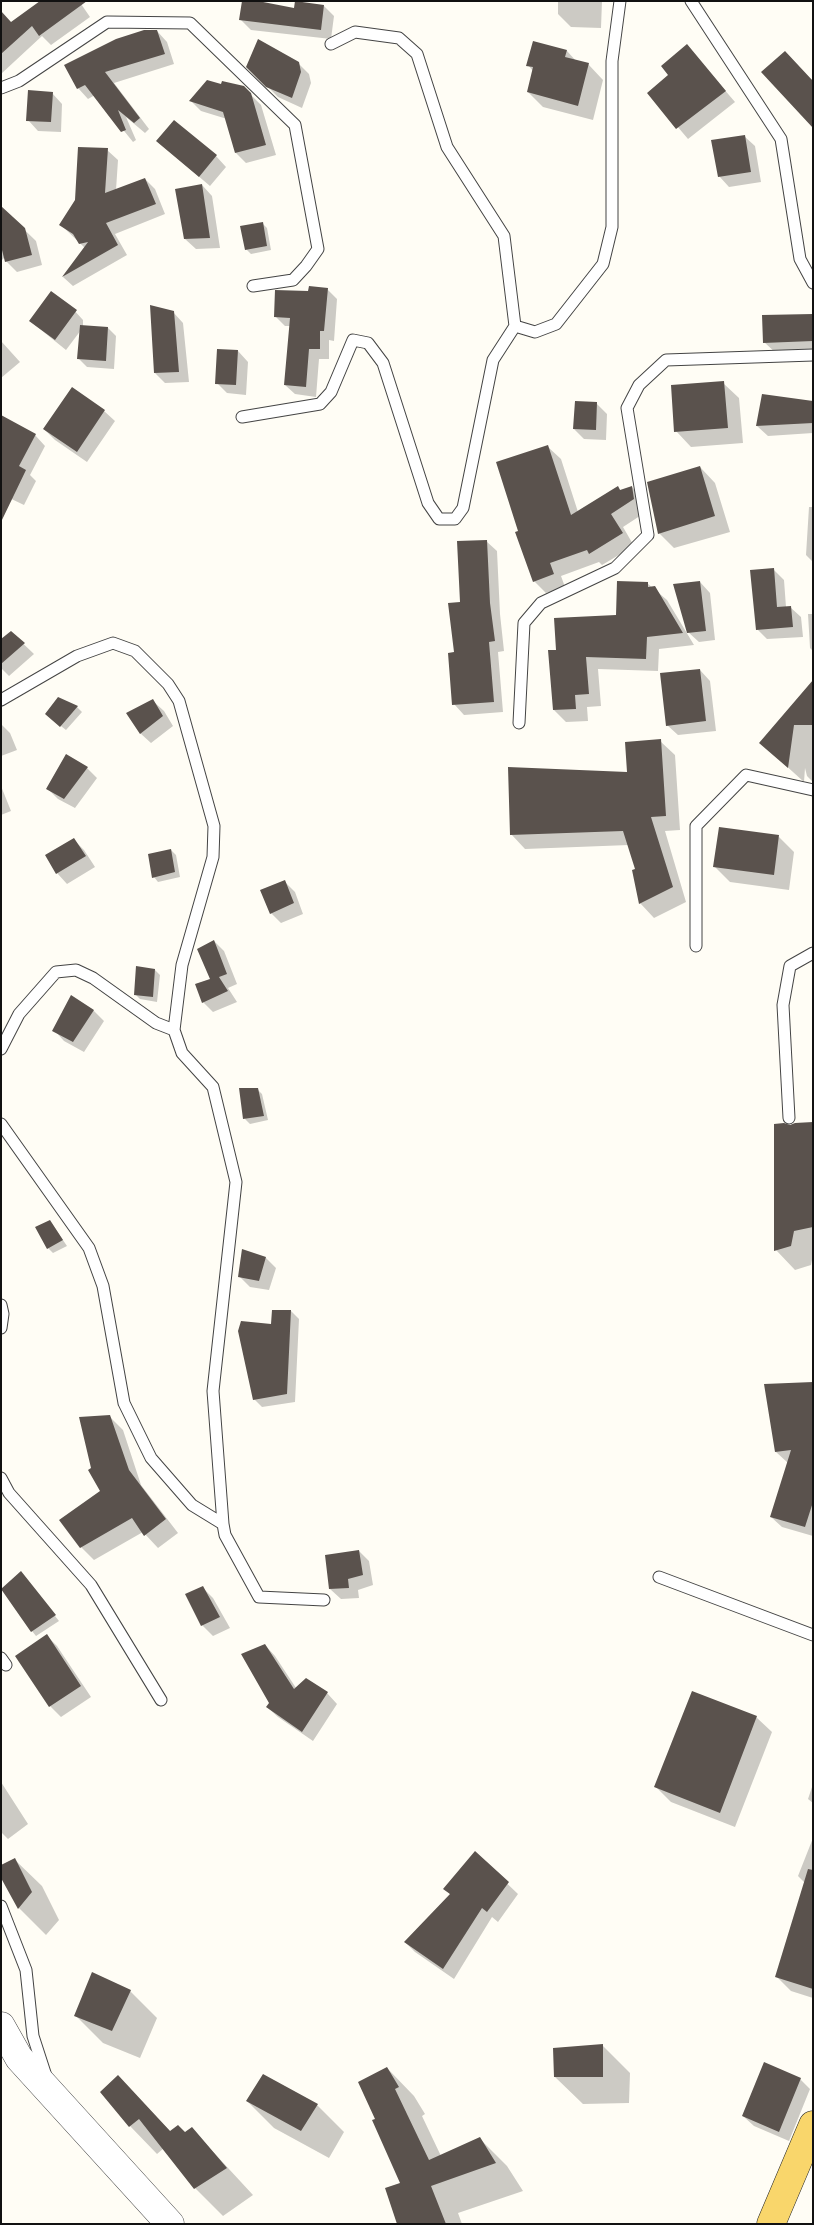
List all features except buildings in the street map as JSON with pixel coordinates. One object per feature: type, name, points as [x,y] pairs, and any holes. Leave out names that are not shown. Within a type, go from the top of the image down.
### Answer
[{"type":"main road","points":[[772,2224],[813,2125]]},
{"type":"street","points":[[1,2026],[19,2058],[170,2224]]},
{"type":"lane","points":[[515,326],[535,332],[556,324],[604,264],[612,227],[612,62],[620,1]]},
{"type":"lane","points":[[691,1],[781,140],[800,259],[813,283]]},
{"type":"lane","points":[[1,88],[19,81],[107,22],[190,23],[295,125],[318,249],[293,280],[253,286]]},
{"type":"lane","points":[[242,417],[320,404],[331,392],[353,340],[368,343],[383,363],[428,503],[439,519],[455,519],[463,508],[493,360],[515,326],[504,236],[447,147],[417,54],[399,38],[355,32],[331,44]]},
{"type":"lane","points":[[519,723],[524,623],[542,603],[616,568],[648,535],[627,408],[639,385],[666,360],[813,356]]},
{"type":"lane","points":[[1,700],[77,656],[112,643],[135,651],[168,684],[179,701],[214,826],[213,857],[182,965],[174,1030],[182,1053],[213,1087],[236,1182],[213,1390],[223,1524],[225,1535],[259,1597],[324,1600]]},
{"type":"lane","points":[[696,946],[696,826],[746,776],[813,790]]},
{"type":"lane","points":[[789,1118],[783,1005],[790,966],[813,953]]},
{"type":"lane","points":[[1,1049],[19,1014],[56,972],[76,970],[93,978],[156,1023],[174,1030]]},
{"type":"lane","points":[[1,1124],[89,1248],[103,1286],[124,1403],[151,1458],[192,1505],[223,1524]]},
{"type":"lane","points":[[1,1305],[3,1314],[1,1328]]},
{"type":"lane","points":[[1,1478],[9,1493],[91,1585],[161,1700]]},
{"type":"lane","points":[[659,1577],[813,1635]]},
{"type":"lane","points":[[1,1906],[26,1970],[32,2036],[52,2094]]}]
